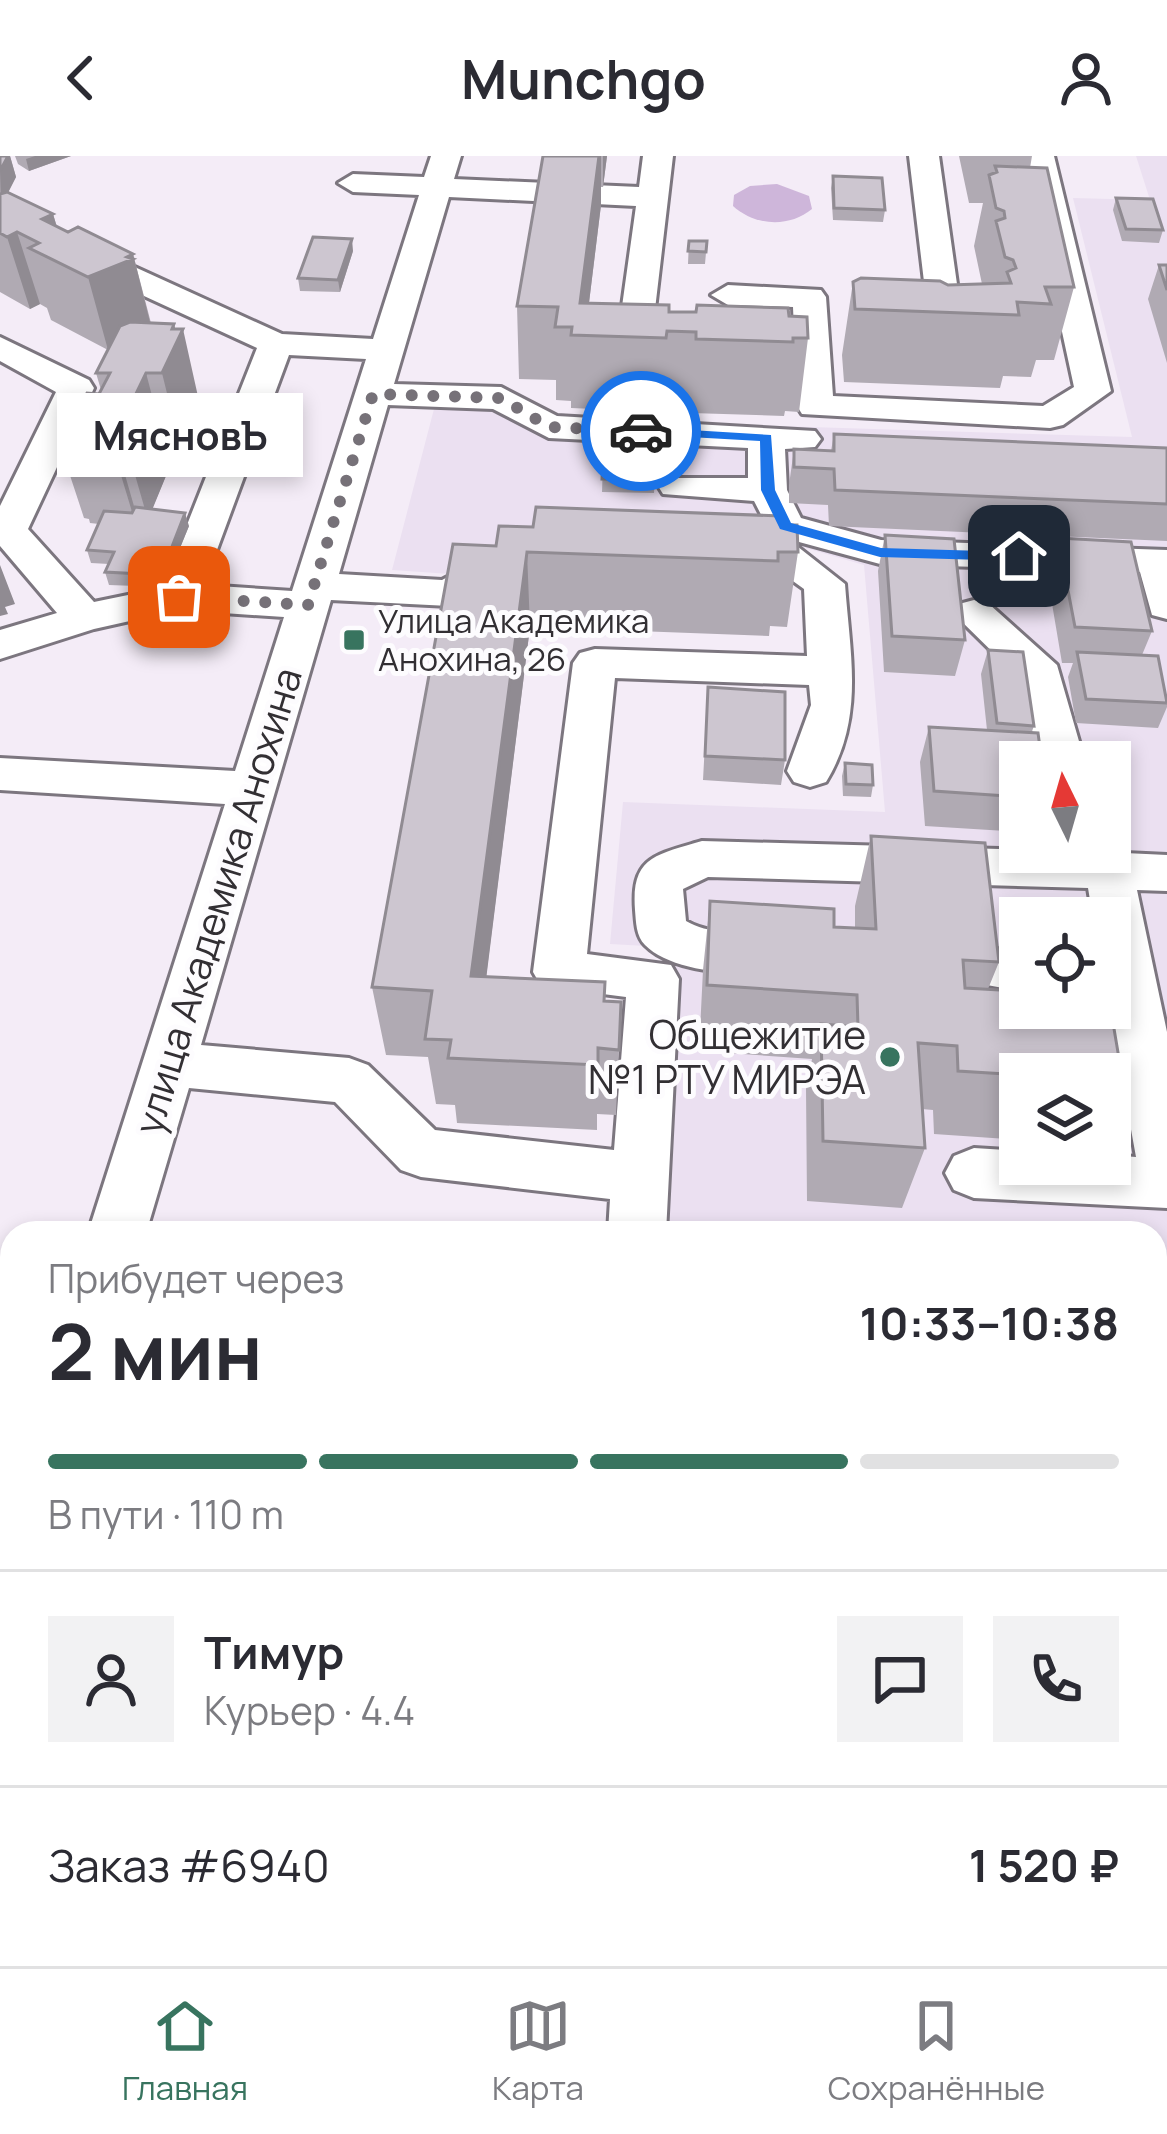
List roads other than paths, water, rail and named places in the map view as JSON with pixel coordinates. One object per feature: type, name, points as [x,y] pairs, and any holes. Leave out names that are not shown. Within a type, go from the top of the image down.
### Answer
[{"type":"street","points":[[658,156],[636,328],[722,331]]},
{"type":"street","points":[[902,339],[948,340],[943,210],[924,156]]},
{"type":"street","points":[[809,297],[798,334],[815,406],[1050,417],[1093,391],[1038,214],[1039,156]]},
{"type":"street","points":[[352,183],[441,172],[651,197]]},
{"type":"street","name":"улица Академика Анохина","points":[[121,1221],[441,172]]},
{"type":"street","points":[[0,242],[49,240],[276,344],[387,350]]},
{"type":"street","points":[[728,295],[850,298]]},
{"type":"street","points":[[186,344],[229,323]]},
{"type":"street","points":[[798,334],[855,337]]},
{"type":"street","points":[[179,597],[276,344]]},
{"type":"street","points":[[0,347],[87,384],[4,531],[85,618]]},
{"type":"street","points":[[373,394],[501,398],[549,427],[810,439]]},
{"type":"street","points":[[766,437],[768,490],[785,526],[880,552],[1158,560],[1167,606]]},
{"type":"street","points":[[677,486],[768,490]]},
{"type":"street","points":[[0,645],[85,618],[179,597],[449,593],[547,540]]},
{"type":"street","points":[[681,544],[771,546],[824,584],[832,705],[810,771]]},
{"type":"street","points":[[974,613],[1042,675],[1057,741]]},
{"type":"street","points":[[638,1221],[653,979],[559,972],[595,663],[830,671]]},
{"type":"street","points":[[0,774],[252,789]]},
{"type":"street","points":[[812,955],[691,949],[662,931],[657,880],[702,860],[999,861]]},
{"type":"street","points":[[1131,867],[1167,873]]},
{"type":"street","points":[[1107,873],[1136,977],[1167,1169]]},
{"type":"street","points":[[169,1064],[349,1081],[422,1153],[640,1178]]},
{"type":"street","points":[[974,1173],[1167,1183]]},
{"type":"place","name":"МясновЪ","points":[[179,597]]},
{"type":"place","name":"Улица Академика Анохина, 26","points":[[354,640]]},
{"type":"place","name":"Общежитие №1 РТУ МИРЭА","points":[[890,1057]]}]
